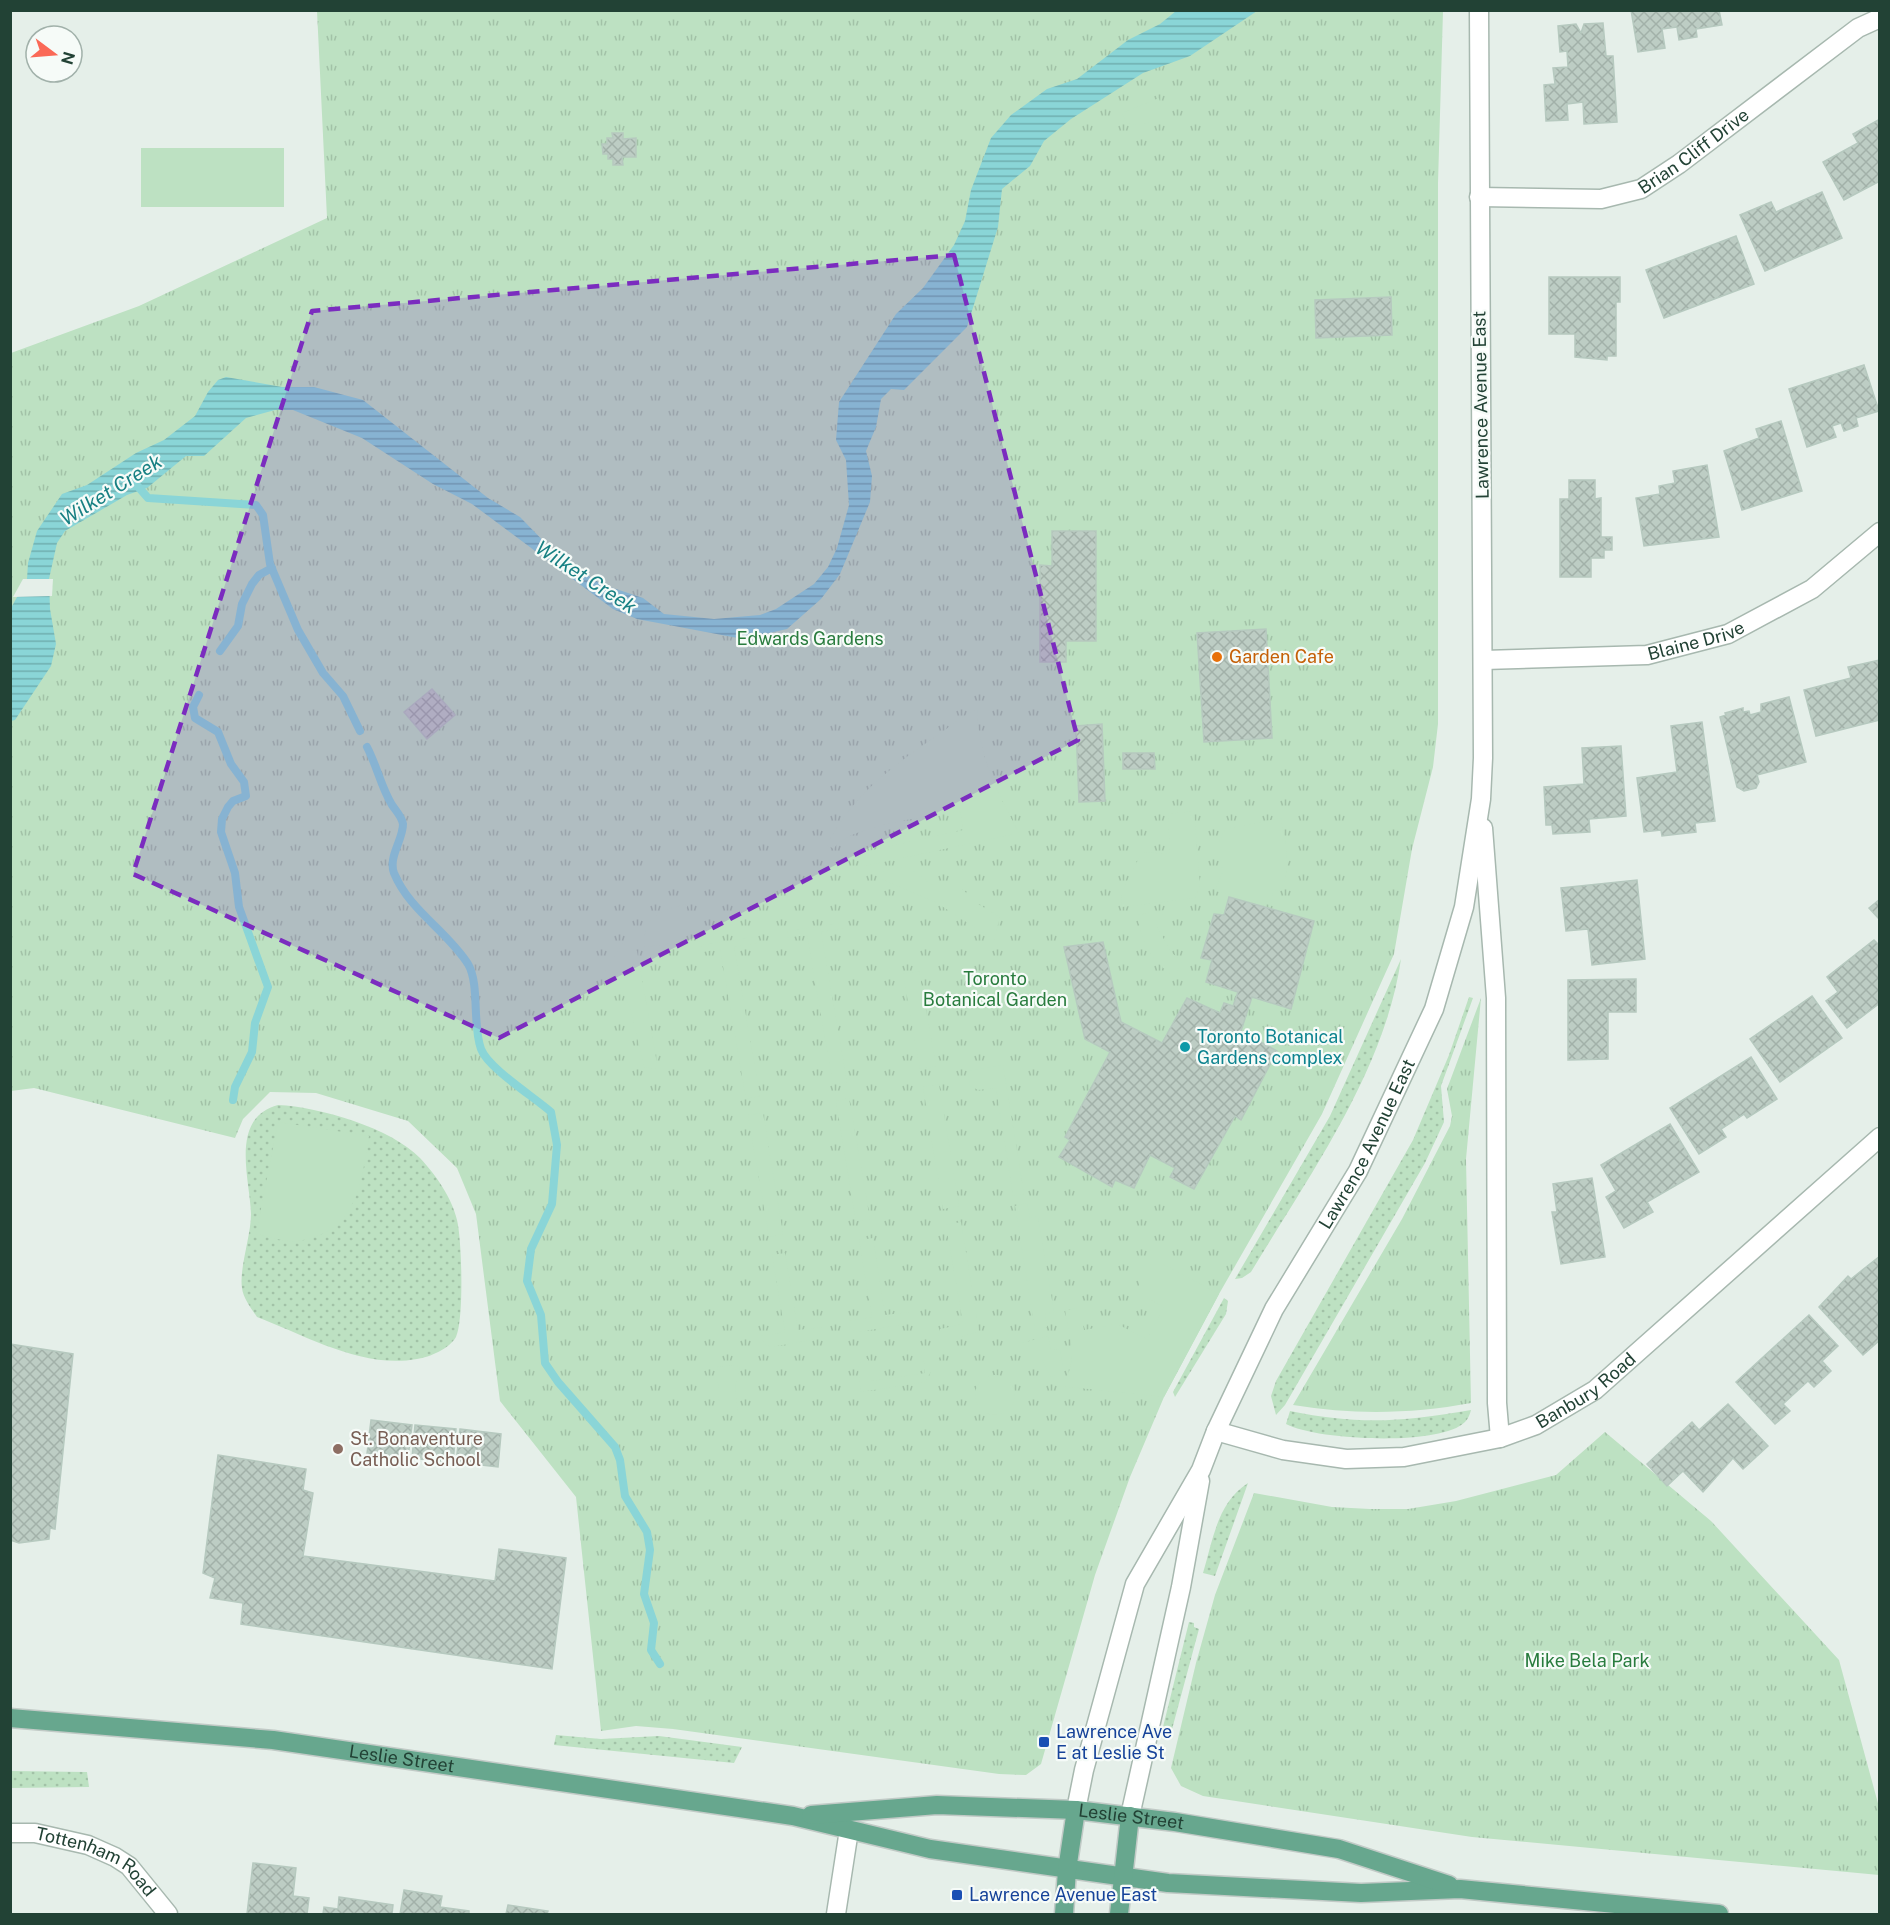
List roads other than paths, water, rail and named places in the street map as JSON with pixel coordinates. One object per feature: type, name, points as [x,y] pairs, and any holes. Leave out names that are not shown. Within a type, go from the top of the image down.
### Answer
[{"type":"main road","name":"Leslie Street","points":[[10,1718],[273,1740],[793,1816],[930,1849],[1168,1883],[1361,1893],[1460,1889],[1719,1914]]},
{"type":"main road","name":"Leslie Street","points":[[793,1816],[937,1805],[1076,1810],[1130,1816],[1339,1849],[1460,1889]]},
{"type":"main road","name":"Lawrence Avenue East","points":[[1064,1914],[1067,1870],[1076,1810]]},
{"type":"main road","name":"Lawrence Avenue East","points":[[1119,1914],[1130,1816]]},
{"type":"street","name":"Lawrence Avenue East","points":[[1479,10],[1484,660],[1481,799],[1496,998],[1497,1391],[1500,1438]]},
{"type":"street","name":"Brian Cliff Drive","points":[[1479,197],[1601,199],[1641,189],[1679,164],[1858,28],[1880,18]]},
{"type":"street","name":"Blaine Drive","points":[[1484,660],[1647,655],[1728,634],[1812,589],[1880,532]]},
{"type":"street","name":"Lawrence Avenue East","points":[[1076,1810],[1084,1770],[1134,1584],[1201,1470],[1216,1431],[1274,1309],[1374,1140],[1434,1009],[1464,907],[1481,799]]},
{"type":"street","name":"Banbury Road","points":[[1216,1431],[1283,1450],[1346,1460],[1404,1457],[1500,1438],[1536,1425],[1595,1390],[1880,1137]]},
{"type":"street","name":"Lawrence Avenue East","points":[[1130,1816],[1181,1587],[1201,1470]]},
{"type":"street","points":[[836,1914],[849,1830]]},
{"type":"street","name":"Tottenham Road","points":[[10,1833],[46,1835],[88,1845],[115,1857],[129,1866],[168,1914]]},
{"type":"water","name":"Wilket Creek","points":[[1176,11],[1257,11],[1190,56],[1143,73],[1071,119],[1044,141],[1030,166],[1002,189],[998,227],[967,327],[904,390],[891,389],[881,399],[876,427],[866,451],[872,476],[870,502],[840,574],[821,599],[787,629],[743,639],[637,619],[613,609],[472,504],[433,484],[362,438],[293,410],[275,410],[246,418],[204,456],[186,456],[147,488],[127,495],[65,531],[57,543],[49,579],[50,609],[56,644],[51,666],[15,720],[11,721],[11,608],[27,579],[28,563],[37,531],[62,494],[87,485],[136,453],[164,440],[195,416],[208,392],[218,380],[226,377],[282,387],[314,387],[363,400],[488,498],[520,517],[557,555],[601,584],[643,598],[664,614],[714,619],[760,615],[776,609],[814,584],[828,567],[837,548],[849,505],[846,460],[836,440],[839,402],[896,314],[923,288],[954,245],[965,221],[971,190],[991,138],[1011,115],[1047,89],[1077,79],[1128,40],[1160,24]]},
{"type":"waterway","name":"Wilket Creek","points":[[134,482],[148,498],[256,505],[263,515],[270,564],[298,630],[323,673],[343,696],[360,731]]},
{"type":"waterway","points":[[220,651],[238,626],[242,604],[252,584],[259,575],[272,568]]},
{"type":"waterway","points":[[199,695],[193,707],[195,718],[218,732],[231,764],[244,782],[246,796],[233,801],[228,807],[222,819],[221,832],[235,873],[239,907],[268,987],[255,1023],[252,1052],[235,1087],[233,1100]]},
{"type":"waterway","points":[[367,747],[388,798],[403,824],[394,855],[394,873],[409,898],[450,941],[472,972],[478,1039],[485,1057],[551,1112],[557,1145],[552,1204],[531,1249],[527,1281],[541,1315],[545,1363],[558,1382],[615,1447],[620,1460],[625,1496],[647,1532],[650,1550],[644,1594],[654,1623],[651,1650],[660,1664]]},
{"type":"place","name":"Garden Cafe","points":[[1217,657]]},
{"type":"place","name":"Toronto Botanical Gardens complex","points":[[1185,1047]]},
{"type":"place","name":"St. Bonaventure Catholic School","points":[[338,1449]]},
{"type":"place","name":"Lawrence Ave E at Leslie St","points":[[1044,1742]]},
{"type":"place","name":"Lawrence Avenue East","points":[[957,1895]]},
{"type":"park label","name":"Edwards Gardens","points":[[810,639]]},
{"type":"park label","name":"Toronto Botanical Garden","points":[[995,989]]},
{"type":"park label","name":"Mike Bela Park","points":[[1587,1661]]}]
